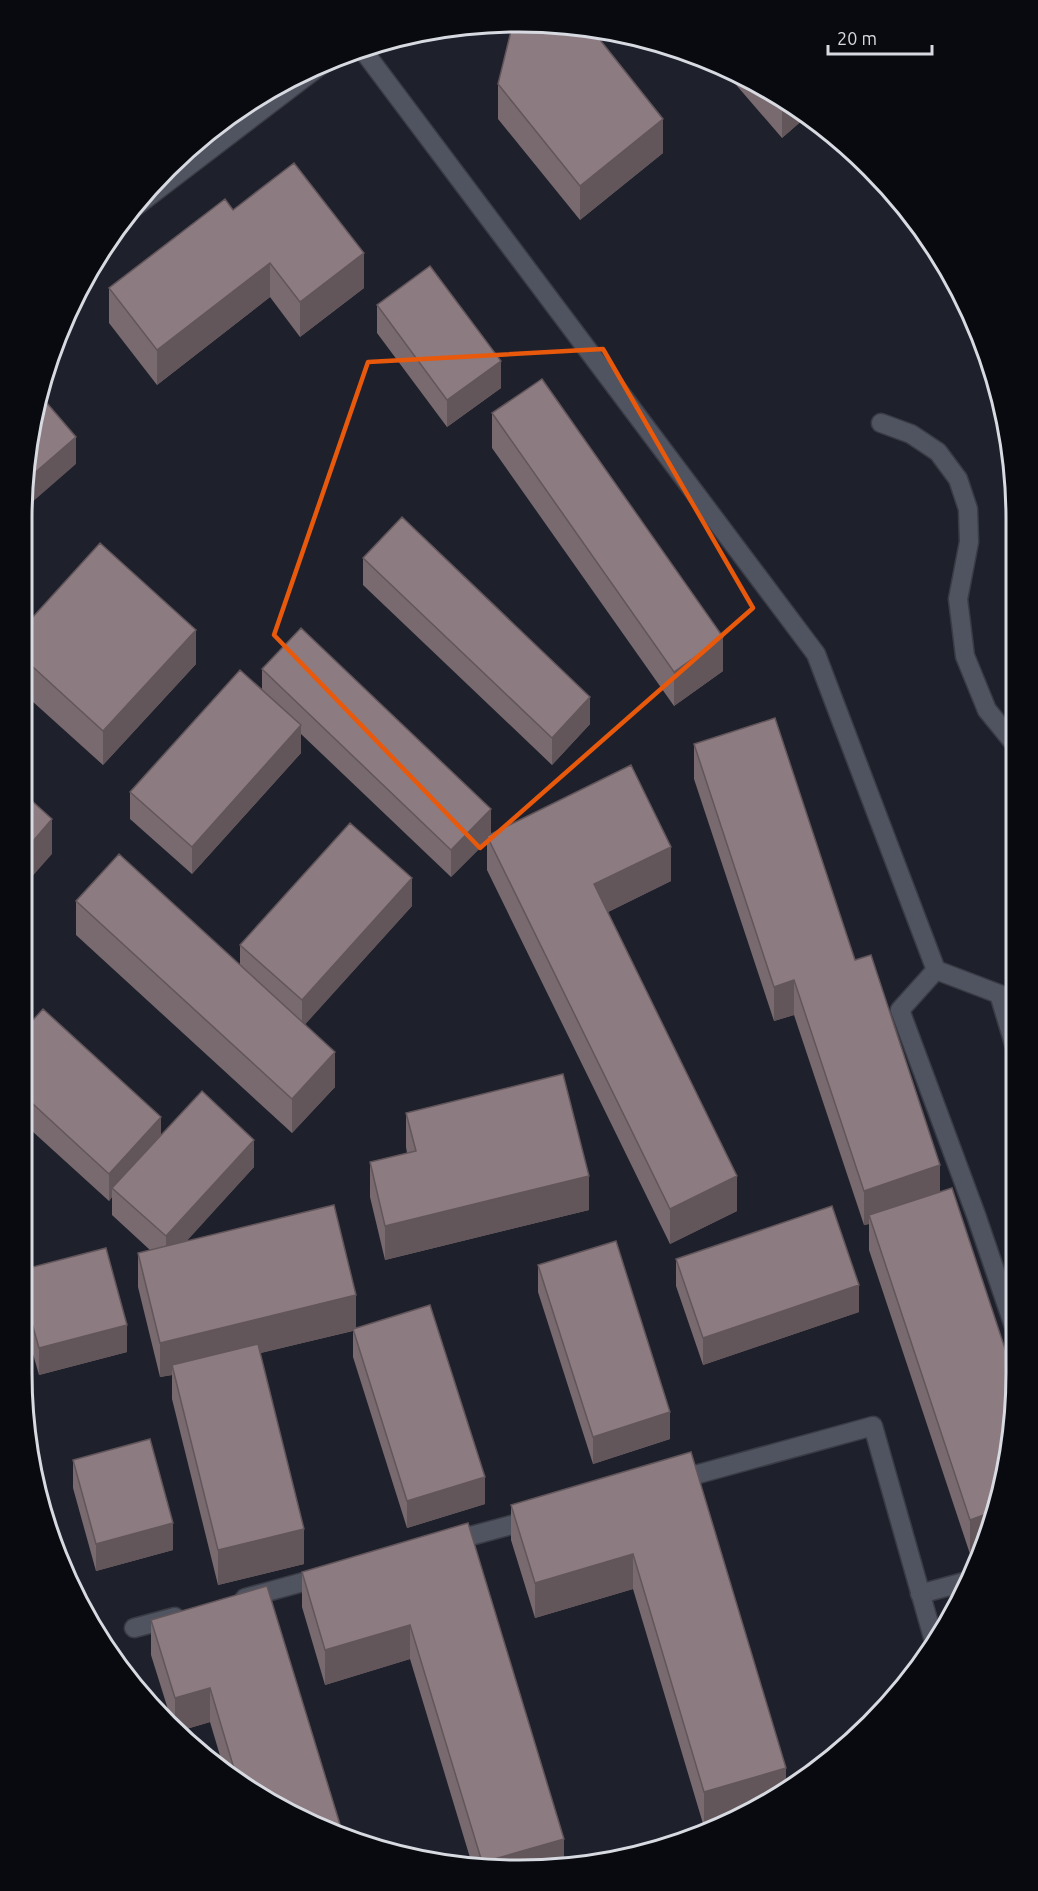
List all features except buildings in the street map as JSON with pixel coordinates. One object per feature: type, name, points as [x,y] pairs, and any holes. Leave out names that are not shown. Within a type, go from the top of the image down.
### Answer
[{"type":"street","points":[[367,56],[816,654],[936,970],[999,994],[1006,1017]]},
{"type":"street","points":[[164,185],[289,90]]},
{"type":"street","points":[[881,423],[911,434],[938,452],[958,479],[968,509],[969,542],[958,599],[965,656],[987,710],[1006,733]]},
{"type":"street","points":[[936,970],[900,1010],[1006,1303]]},
{"type":"street","points":[[654,1486],[873,1426],[931,1632]]},
{"type":"street","points":[[434,1546],[550,1515]]},
{"type":"street","points":[[226,1603],[342,1571]]},
{"type":"street","points":[[920,1594],[958,1584]]},
{"type":"street","points":[[134,1628],[192,1612]]},
{"type":"highlighted area","points":[[603,349],[753,608],[480,848],[274,635],[368,362]]}]
